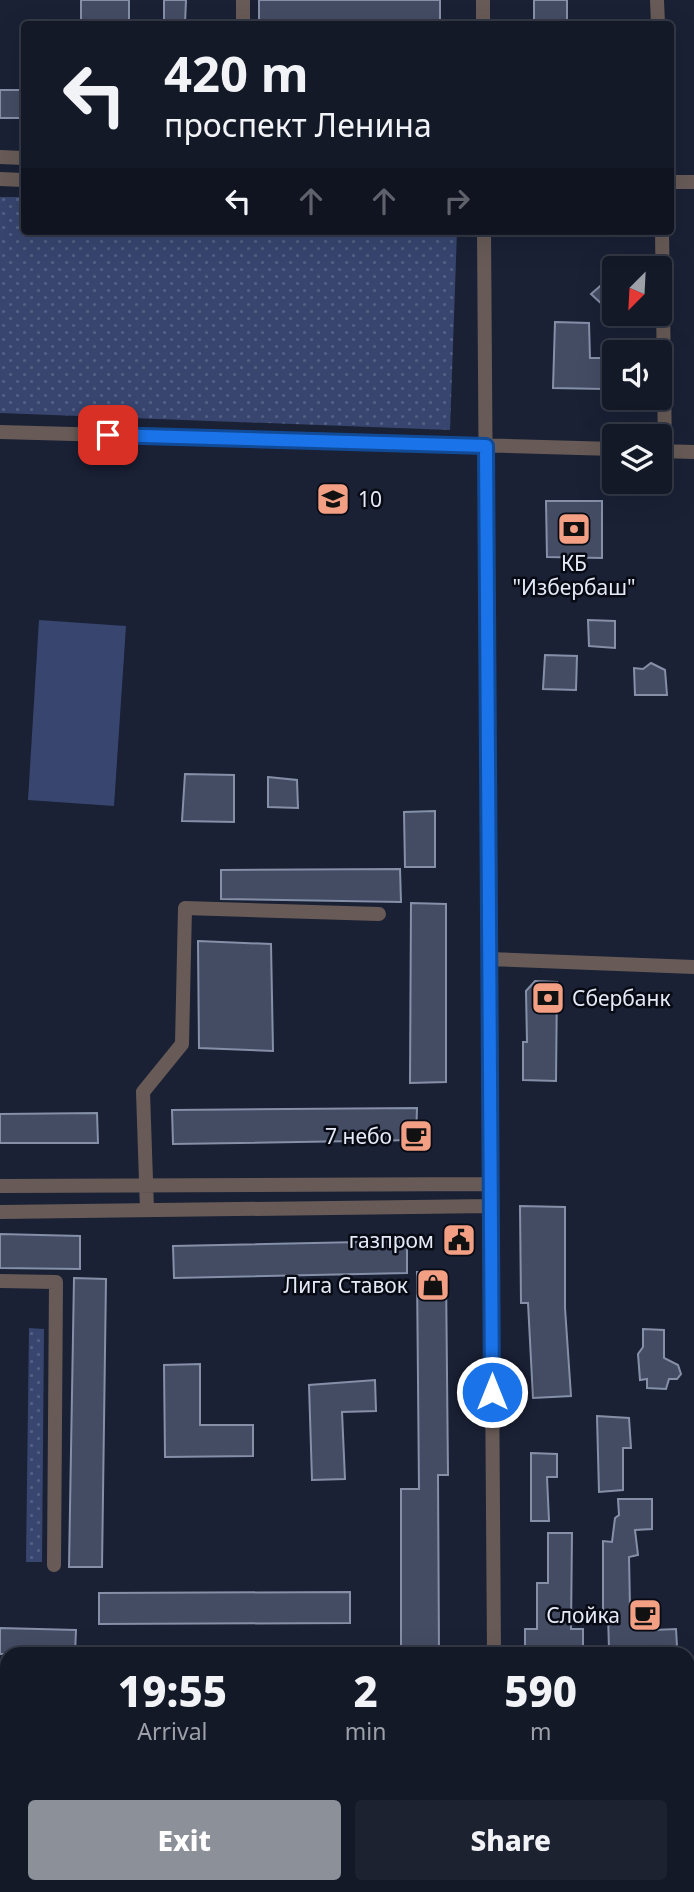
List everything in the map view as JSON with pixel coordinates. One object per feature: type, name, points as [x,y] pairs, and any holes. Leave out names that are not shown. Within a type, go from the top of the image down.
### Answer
[{"type":"street","points":[[243,0],[243,21]]},
{"type":"street","points":[[483,0],[483,21]]},
{"type":"street","points":[[657,0],[658,21]]},
{"type":"street","points":[[0,157],[21,158]]},
{"type":"street","points":[[0,179],[21,180]]},
{"type":"street","points":[[674,182],[694,182]]},
{"type":"street","points":[[484,235],[494,1647]]},
{"type":"street","points":[[662,235],[663,424]]},
{"type":"street","points":[[0,432],[602,449]]},
{"type":"street","points":[[672,451],[694,452]]},
{"type":"street","points":[[147,1210],[143,1092],[182,1044],[185,908],[379,914]]},
{"type":"street","points":[[489,959],[694,967]]},
{"type":"street","points":[[0,1186],[491,1184]]},
{"type":"street","points":[[0,1212],[491,1206]]},
{"type":"street","points":[[0,1280],[56,1282],[54,1565]]},
{"type":"shaded area","points":[[0,197],[21,197],[21,235],[457,235],[450,430],[0,413]]},
{"type":"shaded area","points":[[39,620],[126,626],[114,806],[28,800]]},
{"type":"shaded area","points":[[29,1328],[44,1329],[42,1562],[26,1562]]},
{"type":"building","points":[[81,0],[129,0],[129,21],[81,21]]},
{"type":"building","points":[[164,0],[186,0],[185,21],[164,21]]},
{"type":"building","points":[[259,0],[440,0],[440,21],[259,21]]},
{"type":"building","points":[[534,0],[567,0],[567,21],[534,21]]},
{"type":"building","points":[[0,90],[21,90],[21,118],[0,118]]},
{"type":"building","points":[[602,284],[602,304],[591,294]]},
{"type":"building","points":[[555,322],[589,323],[590,358],[601,358],[602,389],[553,388]]},
{"type":"building","name":"КБ \"Избербаш\"","points":[[546,501],[602,501],[602,558],[547,557]]},
{"type":"building","points":[[588,620],[615,621],[615,648],[589,646]]},
{"type":"building","points":[[545,655],[577,656],[576,690],[543,689]]},
{"type":"building","points":[[651,663],[665,670],[667,695],[635,695],[634,668],[643,669]]},
{"type":"building","points":[[185,774],[234,775],[234,822],[182,821]]},
{"type":"building","points":[[268,777],[297,780],[298,808],[268,807]]},
{"type":"building","points":[[435,811],[435,867],[405,867],[404,812]]},
{"type":"building","points":[[400,869],[401,902],[221,899],[221,870]]},
{"type":"building","points":[[411,903],[446,904],[446,1082],[410,1083]]},
{"type":"building","points":[[198,941],[271,944],[273,1051],[199,1048]]},
{"type":"building","points":[[535,981],[557,982],[556,1081],[523,1080],[523,1042],[527,1042],[526,991]]},
{"type":"building","points":[[417,1108],[416,1140],[173,1144],[172,1110]]},
{"type":"building","points":[[97,1113],[98,1143],[0,1143],[0,1114]]},
{"type":"building","points":[[520,1206],[565,1207],[565,1308],[571,1396],[533,1398],[528,1303],[521,1303]]},
{"type":"building","points":[[0,1234],[80,1236],[80,1269],[0,1268]]},
{"type":"building","points":[[407,1241],[407,1273],[174,1278],[173,1246]]},
{"type":"building","points":[[417,1272],[446,1272],[448,1475],[438,1475],[439,1647],[401,1647],[401,1489],[419,1489]]},
{"type":"building","points":[[74,1278],[106,1279],[102,1567],[69,1567]]},
{"type":"building","points":[[643,1329],[664,1330],[664,1358],[678,1365],[681,1374],[677,1379],[669,1379],[666,1389],[647,1388],[647,1379],[640,1380],[638,1354],[643,1347]]},
{"type":"building","points":[[200,1364],[200,1425],[253,1425],[253,1456],[165,1457],[164,1365]]},
{"type":"building","points":[[375,1380],[376,1411],[342,1412],[345,1479],[312,1480],[309,1385]]},
{"type":"building","points":[[597,1416],[629,1418],[631,1448],[623,1448],[623,1490],[599,1492]]},
{"type":"building","points":[[531,1453],[557,1454],[557,1477],[547,1477],[549,1521],[531,1521]]},
{"type":"building","points":[[618,1499],[652,1499],[652,1529],[635,1530],[638,1555],[629,1557],[630,1607],[654,1608],[654,1630],[676,1629],[677,1646],[609,1647],[608,1616],[603,1616],[603,1541],[612,1542],[615,1518],[619,1515]]},
{"type":"building","points":[[548,1533],[572,1533],[571,1629],[583,1629],[583,1647],[525,1647],[525,1629],[537,1629],[537,1583],[548,1583]]},
{"type":"building","points":[[350,1592],[350,1623],[99,1624],[99,1593]]},
{"type":"building","points":[[0,1628],[76,1630],[75,1647],[0,1647]]},
{"type":"place","name":"10","points":[[333,499]]},
{"type":"place","name":"КБ \"Избербаш\"","points":[[574,529]]},
{"type":"place","name":"Сбербанк","points":[[548,998]]},
{"type":"place","name":"7 небо","points":[[416,1136]]},
{"type":"place","name":"газпром","points":[[459,1240]]},
{"type":"place","name":"Лига Ставок","points":[[433,1285]]},
{"type":"place","name":"Слойка","points":[[645,1615]]},
{"type":"route","points":[[108,435],[486,446],[492,1392]]}]
